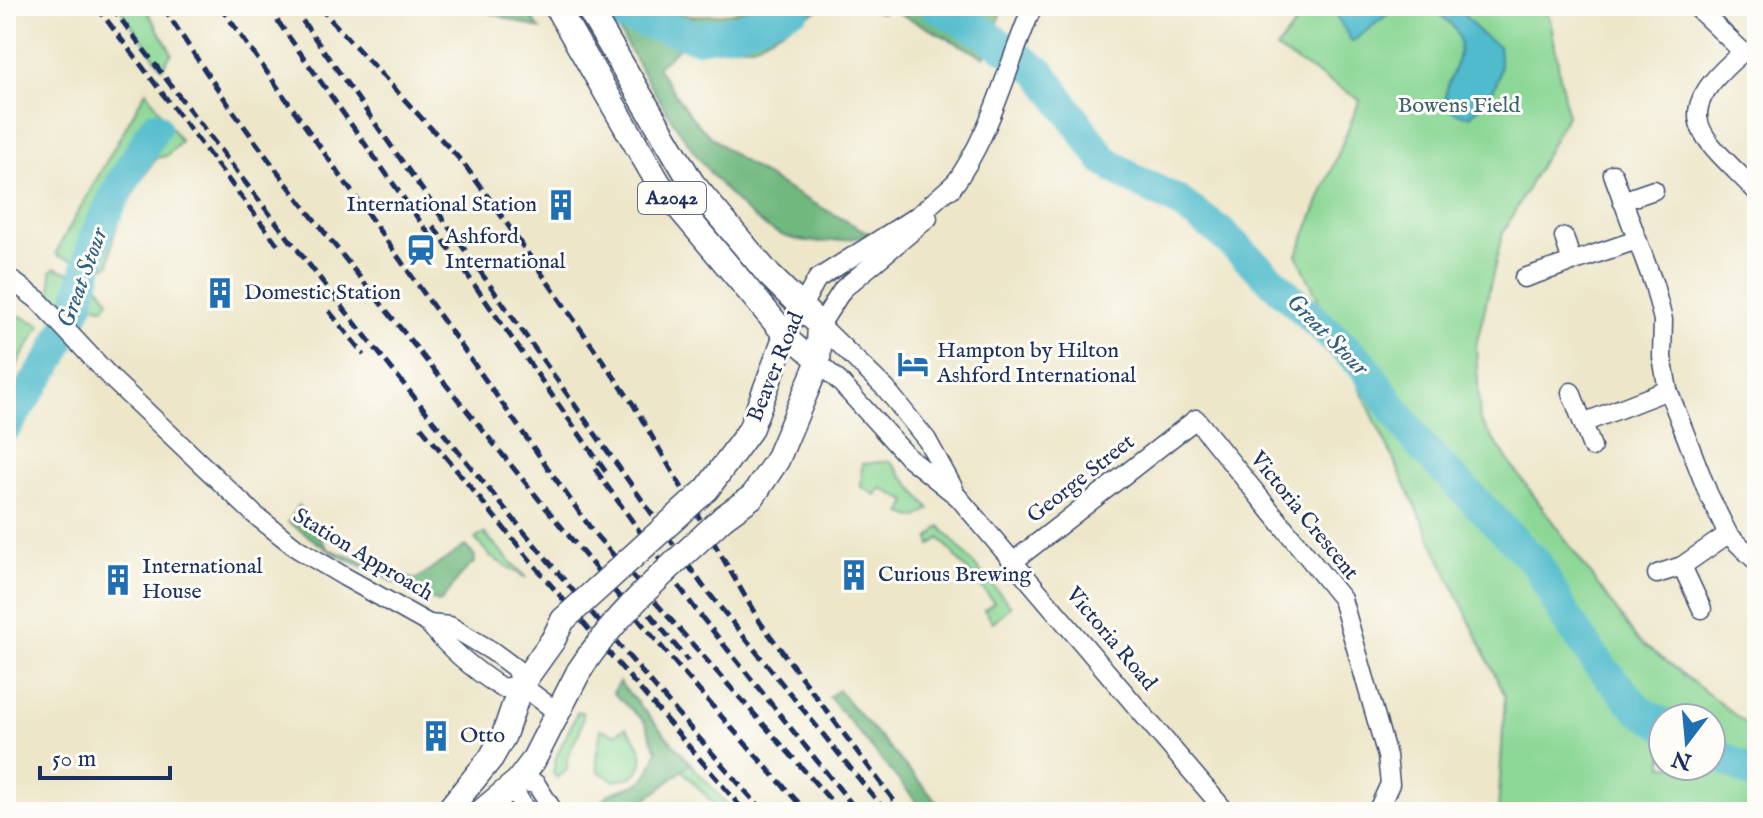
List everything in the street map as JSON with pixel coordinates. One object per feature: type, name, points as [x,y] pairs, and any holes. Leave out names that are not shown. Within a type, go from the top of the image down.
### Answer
[{"type":"main road","name":"A2042","points":[[556,6],[659,184],[786,335]]},
{"type":"main road","name":"A2042","points":[[587,6],[692,183],[800,306]]},
{"type":"main road","points":[[800,306],[820,325]]},
{"type":"main road","name":"Beaver Road","points":[[481,812],[518,781],[533,761],[579,671],[601,637],[630,604],[724,517],[753,496],[777,460],[818,363],[820,325]]},
{"type":"main road","name":"Beaver Road","points":[[447,812],[491,758],[504,735],[521,685],[553,640],[563,620],[707,489],[750,430],[786,335]]},
{"type":"street","name":"Beaver Road","points":[[820,325],[843,289],[931,216],[957,181],[984,134],[1033,6]]},
{"type":"street","points":[[1695,6],[1743,52],[1719,72],[1704,93],[1695,112],[1698,128],[1757,192]]},
{"type":"street","points":[[1613,174],[1663,320],[1662,357],[1668,390],[1708,493],[1728,534],[1757,562]]},
{"type":"street","name":"Beaver Road","points":[[786,335],[817,279],[920,214],[957,181]]},
{"type":"street","points":[[1622,201],[1654,190]]},
{"type":"street","points":[[1564,237],[1572,262]]},
{"type":"street","points":[[1524,278],[1637,240]]},
{"type":"street","name":"Station Approach","points":[[10,279],[45,308],[255,515],[298,549],[429,624],[449,648],[502,688],[521,685]]},
{"type":"street","name":"Victoria Road","points":[[820,325],[886,389],[927,440],[958,497]]},
{"type":"street","name":"Victoria Road","points":[[786,335],[818,363],[908,457],[958,497],[1226,812]]},
{"type":"street","points":[[1583,423],[1668,390]]},
{"type":"street","points":[[1571,392],[1592,447]]},
{"type":"street","name":"Victoria Crescent","points":[[1178,434],[1196,419],[1342,599],[1387,756],[1390,784],[1377,812]]},
{"type":"street","name":"George Street","points":[[1014,561],[1178,434]]},
{"type":"street","points":[[1657,574],[1682,566],[1728,534]]},
{"type":"street","points":[[1682,566],[1702,609]]},
{"type":"street","points":[[521,685],[557,712]]},
{"type":"street","points":[[491,758],[518,781],[536,784],[554,812]]},
{"type":"street","points":[[518,781],[516,794],[527,812]]},
{"type":"green space","points":[[118,6],[144,6],[172,53],[162,68]]},
{"type":"green space","points":[[469,6],[524,6],[540,29]]},
{"type":"green space","points":[[605,6],[653,6],[691,16],[732,13],[755,6],[825,6],[753,46],[681,46],[657,67],[697,123],[714,139],[771,179],[872,235],[823,242],[794,239],[767,227],[739,205],[712,175],[661,103]]},
{"type":"green space","points":[[858,6],[995,6],[1003,10],[984,57],[887,7],[882,13]]},
{"type":"green space","name":"Bowens Field","points":[[1310,6],[1538,6],[1550,18],[1567,115],[1502,235],[1476,346],[1480,421],[1637,639],[1718,702],[1647,702],[1647,782],[1727,782],[1727,709],[1757,732],[1757,812],[1498,812],[1505,696],[1297,255],[1360,100],[1276,49]]},
{"type":"green space","points":[[146,91],[181,142],[166,156],[156,158],[132,195],[114,236],[110,264],[102,268],[58,256],[56,253],[64,237]]},
{"type":"green space","points":[[55,268],[96,281],[109,300],[104,308],[94,305],[82,317],[87,321],[80,326],[51,298],[51,271]]},
{"type":"green space","points":[[6,310],[41,325],[6,383]]},
{"type":"green space","points":[[890,461],[930,509],[916,518],[902,513],[907,501],[881,488],[876,495],[861,487],[862,464]]},
{"type":"green space","points":[[299,505],[328,549],[415,580],[465,546],[475,556],[475,562],[440,602],[430,599],[331,552],[288,522]]},
{"type":"green space","points":[[940,526],[1011,606],[993,622],[984,610],[994,602],[940,538],[931,545],[929,539]]},
{"type":"green space","points":[[484,533],[526,578],[491,557],[475,539]]},
{"type":"green space","points":[[619,682],[690,763],[637,804],[598,812],[603,798],[643,780],[657,751],[645,722],[613,693]]},
{"type":"green space","points":[[838,690],[946,812],[925,812],[829,697]]},
{"type":"green space","points":[[578,711],[583,713],[580,730],[569,755],[567,770],[557,778],[553,774],[556,757]]},
{"type":"green space","points":[[626,727],[642,751],[642,763],[634,776],[614,781],[598,771],[596,758],[601,729],[615,734]]},
{"type":"green space","points":[[690,763],[734,812],[721,812],[682,770]]},
{"type":"water","points":[[1344,6],[1398,6],[1352,42],[1337,17]]},
{"type":"water","points":[[1429,6],[1456,6],[1481,34],[1499,46],[1500,68],[1495,86],[1470,116],[1447,106],[1446,97],[1459,51],[1459,39],[1451,25]]},
{"type":"waterway","name":"Great Stour","points":[[588,6],[697,37],[737,31],[797,6]]},
{"type":"waterway","name":"Great Stour","points":[[935,6],[986,34],[1041,73],[1103,159],[1131,178],[1176,200],[1219,231],[1363,365],[1419,444],[1537,564],[1565,616],[1601,667],[1639,710],[1647,715]]},
{"type":"waterway","name":"Great Stour","points":[[6,426],[53,356],[78,303],[95,237],[155,127]]},
{"type":"waterway","name":"Great Stour","points":[[1727,760],[1757,776]]},
{"type":"waterway","name":"Great Stour","points":[[1740,767],[1744,760]]},
{"type":"railway","points":[[96,6],[278,245]]},
{"type":"railway","points":[[111,6],[429,416],[594,616],[764,812]]},
{"type":"railway","points":[[163,6],[223,97],[320,227],[611,586],[807,812]]},
{"type":"railway","points":[[220,6],[594,533],[841,812]]},
{"type":"railway","points":[[267,6],[434,241]]},
{"type":"railway","points":[[292,6],[703,586],[886,812]]},
{"type":"railway","points":[[318,6],[464,164],[491,201],[633,404],[760,622],[901,810]]},
{"type":"railway","points":[[433,226],[608,475]]},
{"type":"railway","points":[[329,311],[364,355]]},
{"type":"railway","points":[[421,427],[544,577],[745,812]]},
{"type":"railway","points":[[595,469],[696,610],[858,812]]},
{"type":"railway","points":[[650,614],[688,661]]},
{"type":"place","name":"International Station","points":[[561,205]]},
{"type":"place","name":"Ashford International","points":[[421,250]]},
{"type":"place","name":"Domestic Station","points":[[220,293]]},
{"type":"place","name":"Hampton by Hilton Ashford International","points":[[913,364]]},
{"type":"place","name":"Curious Brewing","points":[[854,575]]},
{"type":"place","name":"International House","points":[[118,580]]},
{"type":"place","name":"Otto","points":[[436,736]]}]
